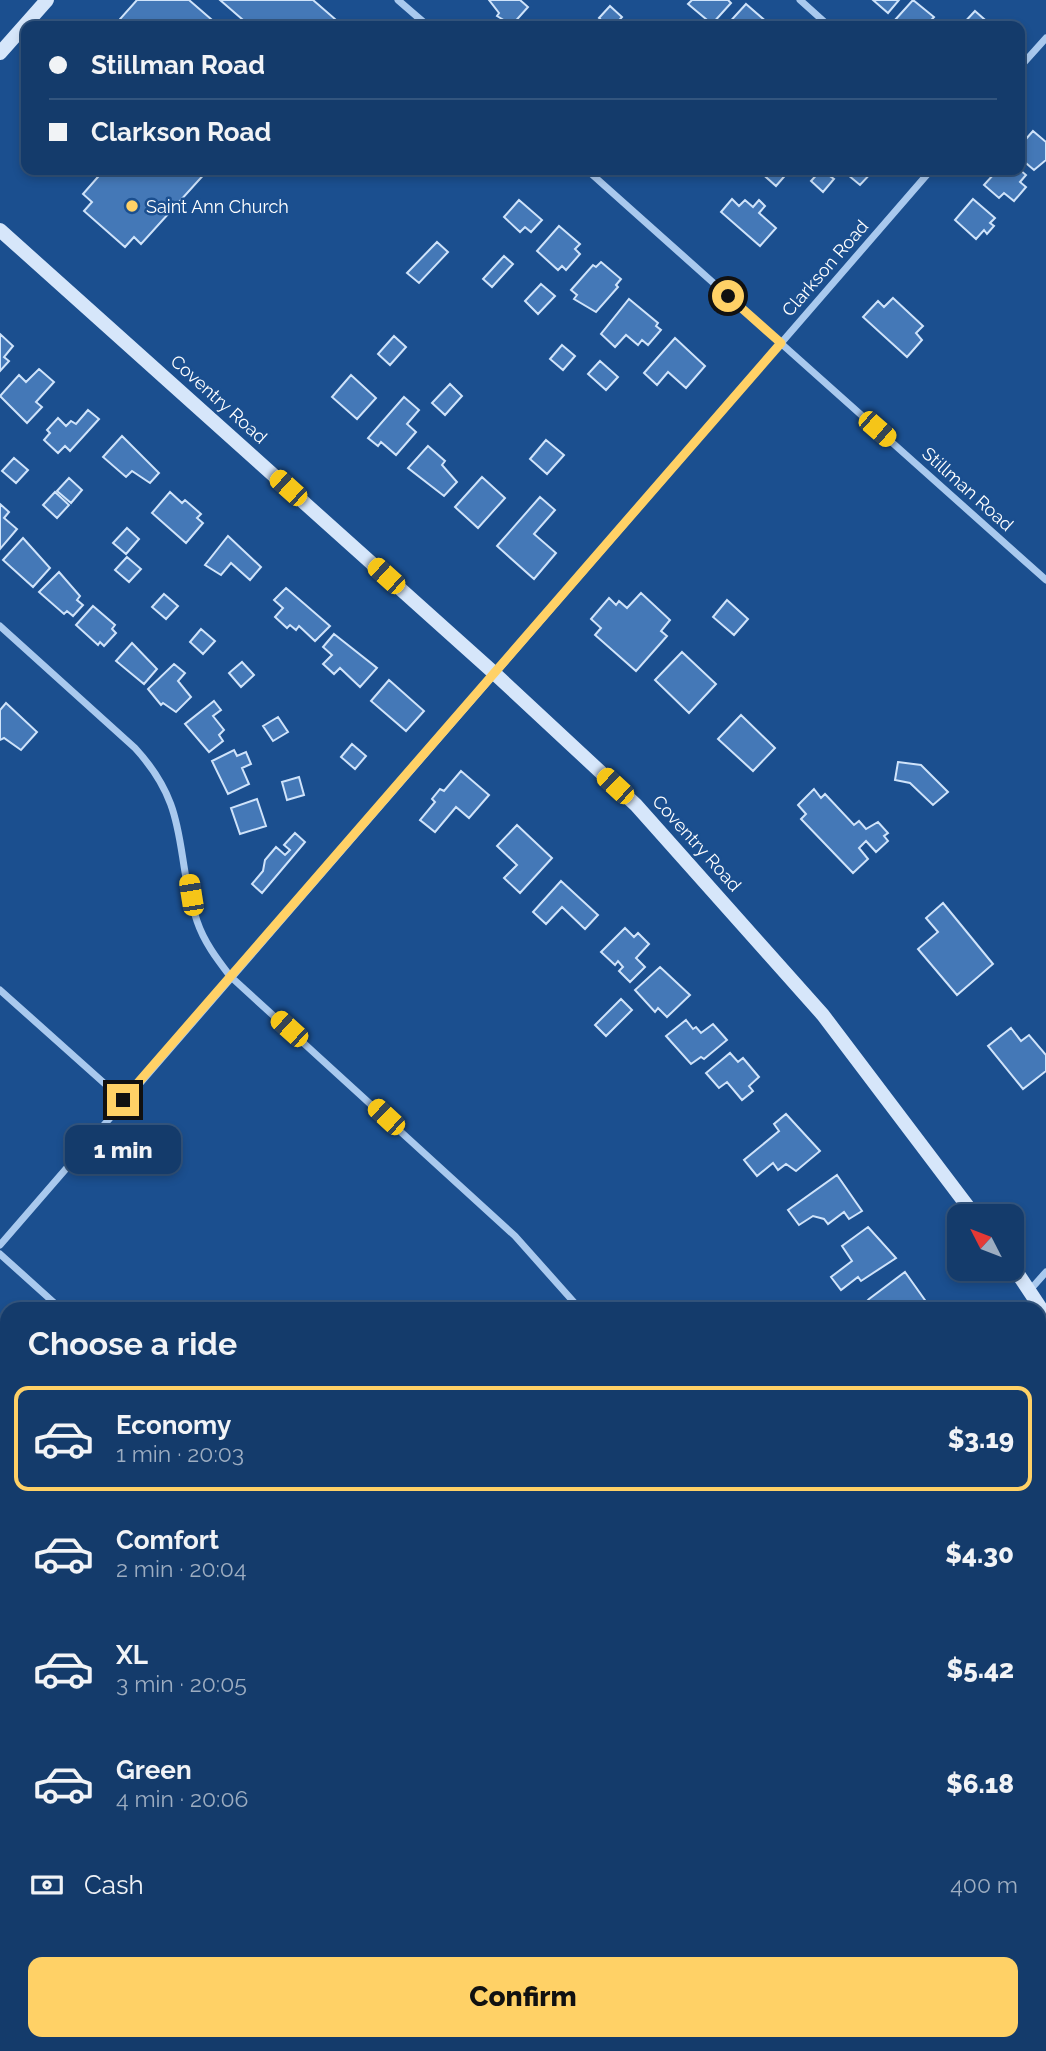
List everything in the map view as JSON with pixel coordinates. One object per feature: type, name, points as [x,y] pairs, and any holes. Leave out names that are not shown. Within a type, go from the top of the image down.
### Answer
[{"type":"street","points":[[28,21],[47,0]]},
{"type":"street","points":[[398,0],[422,21]]},
{"type":"street","points":[[800,0],[823,21]]},
{"type":"street","points":[[0,53],[21,29]]},
{"type":"street","points":[[1025,61],[1046,38]]},
{"type":"street","name":"Stillman Road","points":[[593,175],[1046,580]]},
{"type":"street","name":"Clarkson Road","points":[[0,1245],[493,672],[927,175]]},
{"type":"street","name":"Coventry Road","points":[[0,230],[493,672],[636,805],[780,964],[837,1032],[966,1204]]},
{"type":"street","points":[[0,626],[135,748],[154,771],[175,813],[197,921],[207,945],[230,976],[515,1236],[574,1302]]},
{"type":"street","points":[[0,990],[123,1100]]},
{"type":"street","points":[[0,1254],[53,1302]]},
{"type":"street","points":[[1030,1290],[1046,1272]]},
{"type":"street","points":[[1024,1281],[1037,1302]]},
{"type":"building","points":[[137,0],[189,0],[213,21],[123,21],[120,19]]},
{"type":"building","points":[[220,0],[313,0],[335,19],[333,21],[244,21]]},
{"type":"building","points":[[489,0],[520,0],[528,7],[516,21],[505,21],[497,16],[499,13]]},
{"type":"building","points":[[692,0],[728,0],[731,3],[715,21],[708,21],[688,4]]},
{"type":"building","points":[[873,0],[899,0],[888,13]]},
{"type":"building","points":[[913,0],[934,17],[930,21],[895,20]]},
{"type":"building","points":[[746,4],[766,21],[731,21]]},
{"type":"building","points":[[610,6],[622,17],[618,21],[602,21],[599,18]]},
{"type":"building","points":[[975,11],[986,21],[966,21]]},
{"type":"building","points":[[1033,131],[1046,142],[1046,160],[1034,170],[1025,162],[1026,139]]},
{"type":"building","name":"Saint Ann Church","points":[[100,175],[203,175],[141,244],[134,237],[125,247],[84,211],[92,202],[83,194]]},
{"type":"building","points":[[764,175],[786,175],[776,186]]},
{"type":"building","points":[[816,175],[828,175],[834,179],[823,192],[811,181]]},
{"type":"building","points":[[848,175],[869,175],[860,185]]},
{"type":"building","points":[[993,175],[1026,175],[1020,182],[1026,187],[1014,201],[1004,193],[999,198],[984,185]]},
{"type":"building","points":[[732,199],[739,206],[745,200],[753,207],[759,200],[765,206],[759,213],[776,228],[760,246],[721,212]]},
{"type":"building","points":[[973,199],[995,218],[990,223],[994,226],[987,234],[984,230],[976,239],[955,220]]},
{"type":"building","points":[[519,200],[542,220],[531,232],[525,227],[520,232],[504,217]]},
{"type":"building","points":[[559,226],[580,244],[575,249],[580,254],[566,270],[562,266],[558,270],[537,251]]},
{"type":"building","points":[[437,242],[448,252],[419,283],[407,273]]},
{"type":"building","points":[[504,256],[513,264],[492,287],[483,279]]},
{"type":"building","points":[[601,262],[621,279],[616,285],[618,287],[596,312],[574,299],[577,295],[571,290],[593,265],[596,267]]},
{"type":"building","points":[[541,284],[555,296],[538,314],[525,301]]},
{"type":"building","points":[[893,298],[923,326],[916,333],[922,340],[907,357],[863,317],[878,301],[884,307]]},
{"type":"building","points":[[629,299],[658,323],[656,326],[661,330],[648,345],[642,340],[638,345],[626,335],[615,347],[601,334]]},
{"type":"building","points":[[0,334],[13,346],[4,357],[9,361],[0,371]]},
{"type":"building","points":[[394,336],[406,347],[390,365],[378,354]]},
{"type":"building","points":[[675,338],[705,366],[686,388],[668,372],[657,385],[644,373]]},
{"type":"building","points":[[562,345],[575,356],[563,370],[550,359]]},
{"type":"building","points":[[600,361],[618,377],[606,390],[588,374]]},
{"type":"building","points":[[39,369],[54,382],[36,402],[42,407],[27,423],[0,396],[19,375],[26,382]]},
{"type":"building","points":[[351,375],[376,398],[357,419],[332,397]]},
{"type":"building","points":[[450,384],[462,396],[445,415],[432,403]]},
{"type":"building","points":[[404,397],[419,410],[407,424],[416,432],[396,455],[381,442],[378,446],[368,438]]},
{"type":"building","points":[[88,410],[99,419],[70,451],[65,446],[58,453],[44,440],[50,433],[47,430],[58,418],[66,426],[71,421],[76,424]]},
{"type":"building","points":[[122,436],[159,473],[150,483],[132,471],[126,477],[103,457]]},
{"type":"building","points":[[546,440],[564,455],[547,474],[530,459]]},
{"type":"building","points":[[428,446],[445,461],[442,465],[457,482],[444,496],[408,468]]},
{"type":"building","points":[[14,458],[28,470],[16,483],[2,471]]},
{"type":"building","points":[[482,477],[505,498],[478,528],[455,507]]},
{"type":"building","points":[[69,478],[82,490],[71,503],[57,491]]},
{"type":"building","points":[[55,492],[69,505],[57,518],[43,505]]},
{"type":"building","points":[[170,492],[182,503],[185,500],[201,514],[197,518],[203,523],[186,543],[152,513]]},
{"type":"building","points":[[540,497],[555,510],[534,534],[556,553],[534,579],[497,546]]},
{"type":"building","points":[[0,504],[9,512],[4,518],[17,529],[0,549]]},
{"type":"building","points":[[127,528],[139,539],[126,554],[113,543]]},
{"type":"building","points":[[228,536],[261,567],[250,580],[231,563],[221,575],[205,565]]},
{"type":"building","points":[[23,538],[50,568],[33,587],[3,560]]},
{"type":"building","points":[[127,557],[141,569],[129,582],[115,570]]},
{"type":"building","points":[[59,572],[80,596],[77,600],[83,605],[73,616],[67,611],[64,614],[39,592]]},
{"type":"building","points":[[286,588],[330,626],[315,641],[299,626],[296,630],[290,625],[287,628],[275,617],[283,608],[274,600]]},
{"type":"building","points":[[641,593],[670,620],[661,631],[667,636],[636,671],[595,635],[601,628],[591,619],[609,598],[616,605],[619,601],[627,608]]},
{"type":"building","points":[[164,594],[178,606],[166,619],[152,607]]},
{"type":"building","points":[[727,600],[748,619],[734,635],[713,617]]},
{"type":"building","points":[[93,606],[115,625],[112,629],[116,633],[104,646],[100,642],[98,645],[76,625]]},
{"type":"building","points":[[201,629],[215,641],[203,654],[190,642]]},
{"type":"building","points":[[334,634],[377,668],[360,687],[340,668],[334,674],[323,664],[332,655],[323,647]]},
{"type":"building","points":[[132,643],[157,669],[144,684],[116,661]]},
{"type":"building","points":[[682,652],[716,684],[689,713],[655,680]]},
{"type":"building","points":[[242,662],[254,675],[241,687],[229,673]]},
{"type":"building","points":[[174,664],[185,673],[178,681],[191,697],[176,712],[163,703],[161,705],[148,689]]},
{"type":"building","points":[[389,680],[424,711],[406,731],[371,701]]},
{"type":"building","points":[[214,701],[221,710],[213,716],[224,730],[219,735],[223,741],[209,752],[185,724]]},
{"type":"building","points":[[6,703],[37,732],[21,750],[4,738],[0,740],[0,710]]},
{"type":"building","points":[[741,715],[775,748],[753,771],[718,739]]},
{"type":"building","points":[[278,717],[288,732],[273,741],[263,726]]},
{"type":"building","points":[[352,744],[366,756],[355,769],[341,757]]},
{"type":"building","points":[[234,750],[237,756],[246,752],[251,764],[242,768],[249,784],[228,794],[212,761]]},
{"type":"building","points":[[898,762],[921,765],[948,792],[933,805],[910,783],[895,780]]},
{"type":"building","points":[[461,771],[489,795],[469,818],[456,807],[435,832],[420,820],[435,802],[432,799],[440,789],[444,791]]},
{"type":"building","points":[[299,777],[304,795],[287,800],[282,782]]},
{"type":"building","points":[[814,789],[821,798],[825,794],[854,825],[859,821],[866,829],[878,822],[888,833],[884,836],[888,841],[876,852],[866,841],[859,848],[868,859],[853,873],[801,819],[806,814],[798,805]]},
{"type":"building","points":[[257,799],[266,826],[240,834],[231,808]]},
{"type":"building","points":[[517,825],[552,858],[520,893],[504,878],[517,865],[497,846]]},
{"type":"building","points":[[295,833],[305,842],[262,893],[252,884],[263,871],[265,860],[276,847],[285,855],[290,850],[284,845]]},
{"type":"building","points":[[561,881],[598,915],[585,929],[562,907],[546,924],[533,912]]},
{"type":"building","points":[[943,903],[993,964],[957,995],[918,949],[938,932],[926,918]]},
{"type":"building","points":[[625,928],[634,937],[638,933],[649,944],[636,958],[645,967],[630,982],[619,971],[623,967],[618,961],[615,965],[601,952]]},
{"type":"building","points":[[660,967],[690,995],[667,1017],[658,1008],[655,1012],[635,990]]},
{"type":"building","points":[[621,999],[632,1010],[606,1036],[595,1025]]},
{"type":"building","points":[[686,1020],[693,1029],[696,1027],[701,1033],[713,1024],[727,1040],[704,1059],[701,1057],[691,1064],[666,1036]]},
{"type":"building","points":[[1011,1028],[1021,1041],[1029,1035],[1046,1055],[1046,1071],[1023,1089],[988,1046]]},
{"type":"building","points":[[730,1053],[738,1062],[743,1058],[759,1077],[749,1086],[753,1091],[742,1100],[727,1082],[719,1088],[706,1073]]},
{"type":"building","points":[[786,1114],[820,1151],[796,1171],[786,1164],[778,1170],[773,1163],[757,1176],[744,1160],[779,1131],[774,1124]]},
{"type":"building","points":[[837,1175],[862,1211],[849,1219],[844,1212],[828,1224],[824,1219],[813,1216],[799,1225],[788,1210]]},
{"type":"building","points":[[868,1227],[896,1258],[861,1281],[858,1277],[841,1290],[831,1277],[852,1261],[842,1246]]},
{"type":"building","points":[[905,1272],[926,1302],[866,1302]]},
{"type":"place","name":"Saint Ann Church","points":[[132,206]]},
{"type":"route","points":[[123,1100],[781,343],[728,296]]}]
